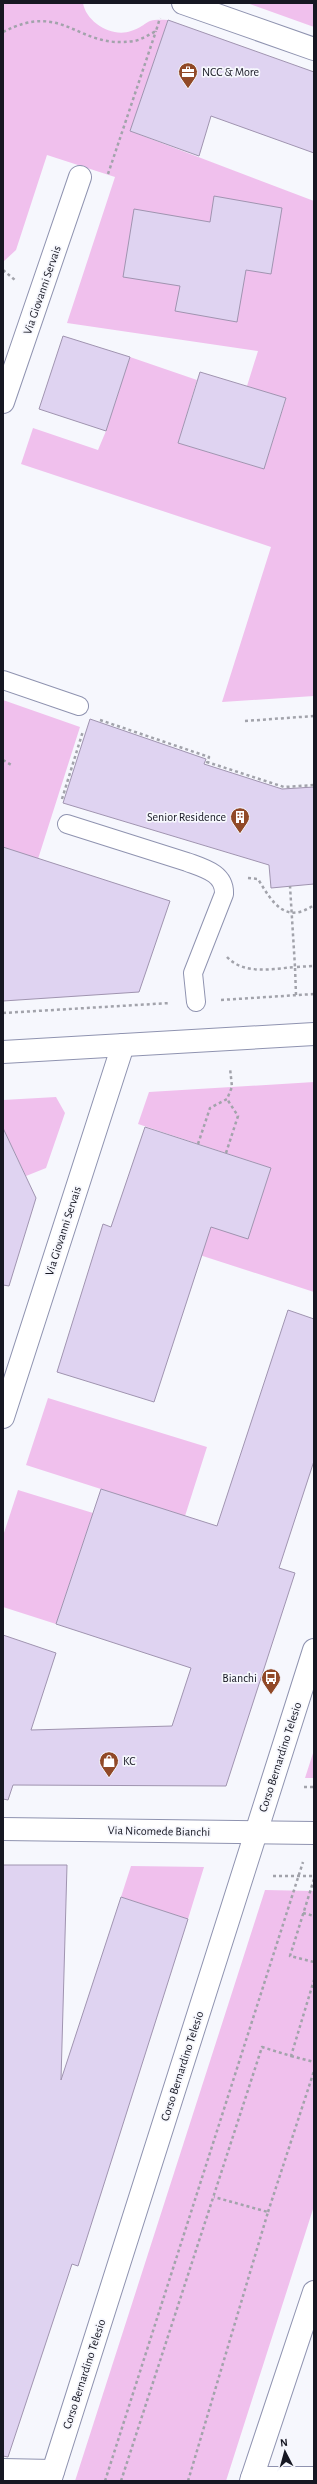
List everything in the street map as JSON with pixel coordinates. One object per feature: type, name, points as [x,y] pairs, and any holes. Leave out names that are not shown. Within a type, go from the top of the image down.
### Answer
[{"type":"street","points":[[183,3],[314,49]]},
{"type":"street","name":"Via Giovanni Servais","points":[[3,402],[80,177]]},
{"type":"street","points":[[3,1052],[314,1034]]},
{"type":"street","name":"Via Giovanni Servais","points":[[3,1417],[123,1045]]},
{"type":"street","name":"Corso Bernardino Telesio","points":[[51,2476],[314,1650]]},
{"type":"street","name":"Via Nicomede Bianchi","points":[[3,1829],[314,1833]]},
{"type":"street","points":[[314,2292],[252,2480],[314,2478]]},
{"type":"street","points":[[3,2470],[51,2476]]},
{"type":"lane","points":[[3,680],[79,706]]},
{"type":"lane","points":[[67,824],[187,862],[206,869],[220,879],[224,886],[224,894],[193,973],[196,1002]]},
{"type":"path","points":[[107,178],[161,17]]},
{"type":"path","points":[[3,32],[12,24]]},
{"type":"path","points":[[94,33],[107,41],[135,42],[156,31]]},
{"type":"path","points":[[245,721],[314,716]]},
{"type":"path","points":[[96,718],[209,757],[207,762],[284,786],[314,785]]},
{"type":"path","points":[[67,824],[63,815],[62,798],[86,723]]},
{"type":"path","points":[[3,760],[13,766]]},
{"type":"path","points":[[220,879],[258,879],[276,906],[291,913],[314,905]]},
{"type":"path","points":[[290,886],[296,995]]},
{"type":"path","points":[[212,924],[226,956],[235,966],[256,969],[314,966]]},
{"type":"path","points":[[3,1013],[314,994]]},
{"type":"path","points":[[198,1144],[210,1108],[227,1099],[232,1087],[228,1039]]},
{"type":"path","points":[[226,1153],[238,1116],[227,1099]]},
{"type":"path","points":[[304,1787],[314,1788]]},
{"type":"path","points":[[105,2481],[299,1875],[314,1833]]},
{"type":"path","points":[[273,1876],[314,1876]]},
{"type":"path","points":[[314,1880],[290,1956],[314,1962]]},
{"type":"path","points":[[303,1913],[314,1916]]},
{"type":"path","points":[[291,2056],[314,1980]]},
{"type":"path","points":[[121,2481],[262,2047],[314,2062]]},
{"type":"path","points":[[188,2481],[268,2212],[314,2071]]},
{"type":"path","points":[[214,2197],[268,2212]]},
{"type":"shaded area","points":[[3,3],[83,3],[85,10],[94,22],[108,30],[124,33],[137,29],[150,21],[168,20],[130,131],[314,201],[314,696],[222,702],[271,547],[21,464],[33,428],[98,450],[106,431],[130,357],[197,380],[178,443],[264,469],[286,399],[247,386],[258,351],[67,323],[115,177],[47,155],[16,250],[3,262]]},
{"type":"shaded area","points":[[247,3],[314,3],[314,27]]},
{"type":"shaded area","points":[[3,700],[80,727],[38,859],[3,847]]},
{"type":"shaded area","points":[[314,1082],[314,1292],[178,1248],[188,1219],[248,1238],[271,1168],[138,1124],[149,1092]]},
{"type":"shaded area","points":[[56,1097],[65,1113],[46,1168],[26,1176],[10,1143],[3,1143],[3,1100]]},
{"type":"shaded area","points":[[48,1398],[207,1447],[185,1516],[26,1465]]},
{"type":"shaded area","points":[[18,1490],[93,1513],[56,1624],[3,1607],[3,1536]]},
{"type":"shaded area","points":[[314,1750],[314,1778],[305,1778]]},
{"type":"shaded area","points":[[131,1866],[204,1867],[188,1919],[121,1897]]},
{"type":"shaded area","points":[[265,1890],[314,1891],[314,2206],[226,2481],[75,2481]]},
{"type":"building","points":[[168,20],[314,72],[314,153],[211,116],[199,156],[130,131]]},
{"type":"building","points":[[214,196],[282,208],[271,274],[246,270],[237,322],[175,311],[180,286],[123,277],[134,209],[210,222]]},
{"type":"building","points":[[63,336],[130,357],[106,431],[39,409]]},
{"type":"building","points":[[200,372],[286,398],[264,469],[178,443]]},
{"type":"building","name":"Senior Residence","points":[[90,719],[206,759],[204,764],[282,789],[314,787],[314,884],[271,888],[269,865],[63,803]]},
{"type":"building","points":[[3,847],[170,901],[139,992],[3,1001]]},
{"type":"building","points":[[145,1127],[271,1168],[248,1239],[211,1227],[154,1402],[57,1372],[103,1224],[111,1227]]},
{"type":"building","points":[[3,1128],[36,1198],[9,1286],[3,1285]]},
{"type":"building","points":[[288,1310],[314,1319],[314,1461],[279,1568],[295,1573],[226,1786],[13,1785],[8,1800],[3,1799],[3,1635],[56,1653],[31,1730],[172,1726],[191,1668],[56,1624],[101,1489],[217,1526]]},
{"type":"building","points":[[3,1865],[67,1865],[61,2080],[121,1897],[188,1919],[78,2266],[72,2264],[8,2457],[3,2456]]},
{"type":"place","name":"NCC & More","points":[[188,89]]},
{"type":"place","name":"Senior Residence","points":[[240,834]]},
{"type":"place","name":"Bianchi","points":[[271,1695]]},
{"type":"place","name":"KC","points":[[109,1778]]}]
